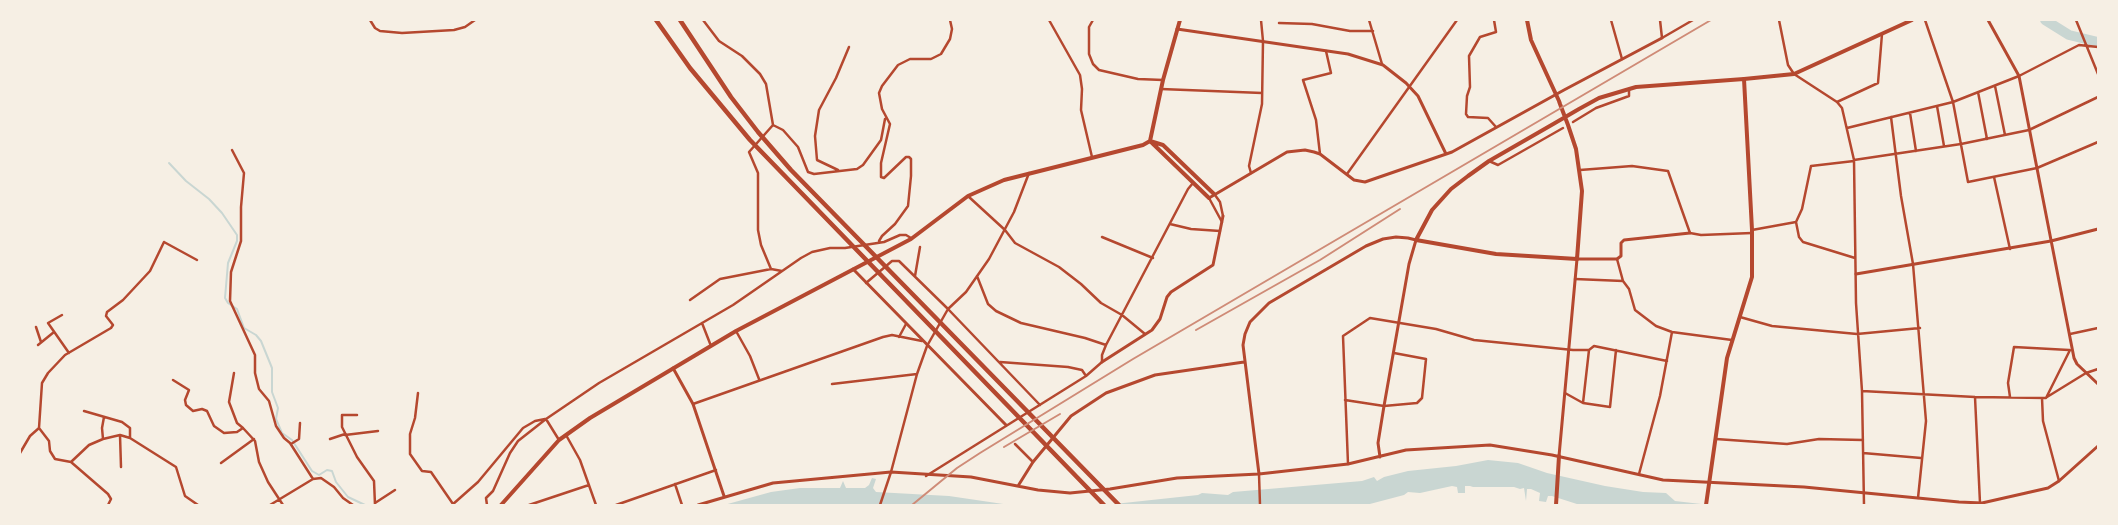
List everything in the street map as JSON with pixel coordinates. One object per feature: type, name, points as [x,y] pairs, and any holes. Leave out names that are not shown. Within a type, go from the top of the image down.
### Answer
[{"type":"highway","points":[[656,20],[720,106],[787,179],[1103,505]]},
{"type":"highway","points":[[680,20],[731,97],[791,170],[1119,505]]},
{"type":"highway","points":[[1096,483],[1115,505]]},
{"type":"main road","points":[[501,505],[559,440],[590,418],[736,331],[911,239],[968,196],[1004,180],[1143,145],[1150,141],[1163,80],[1180,20]]},
{"type":"main road","points":[[1527,20],[1531,40],[1559,101],[1568,125],[1580,170],[1582,191],[1577,259],[1496,254],[1416,240],[1425,221],[1441,198],[1468,176],[1490,161],[1599,98],[1629,89],[1794,74],[1912,20]]},
{"type":"main road","points":[[1706,505],[1727,358],[1752,277],[1752,232],[1744,79]]},
{"type":"main road","points":[[1150,141],[1209,198]]},
{"type":"main road","points":[[1150,141],[1164,146],[1214,194]]},
{"type":"main road","points":[[1556,505],[1559,459]]},
{"type":"street","points":[[370,20],[380,31],[402,33],[454,30],[465,27],[475,20]]},
{"type":"street","points":[[703,20],[719,41],[742,56],[760,74],[766,84],[772,125],[749,152],[758,173],[758,230],[761,245],[771,269]]},
{"type":"street","points":[[879,242],[908,206],[911,176],[910,157],[906,157],[884,178],[881,177],[881,163],[890,124],[886,119],[879,93],[898,65],[910,59],[930,59],[940,54],[950,39],[952,29],[950,20]]},
{"type":"street","points":[[1049,20],[1080,75],[1082,89],[1080,110],[1092,157]]},
{"type":"street","points":[[1093,20],[1089,32],[1089,54],[1093,64],[1100,70],[1138,79],[1163,80]]},
{"type":"street","points":[[1250,173],[1249,166],[1262,104],[1261,20]]},
{"type":"street","points":[[1370,20],[1383,65]]},
{"type":"street","points":[[1347,174],[1457,20]]},
{"type":"street","points":[[1494,20],[1496,32],[1480,37],[1469,56],[1470,87],[1467,96],[1466,114],[1468,117],[1488,118],[1497,128]]},
{"type":"street","points":[[1611,20],[1622,59]]},
{"type":"street","points":[[1660,20],[1662,38]]},
{"type":"street","points":[[1222,224],[1209,198],[1287,152],[1305,150],[1320,154],[1354,180],[1365,182],[1446,154],[1694,20]]},
{"type":"street","points":[[1779,20],[1788,65],[1794,74],[1837,102],[1842,108],[1854,161],[1857,334],[1862,391],[1864,505]]},
{"type":"street","points":[[1925,20],[1953,102],[1968,182],[2037,168],[2098,142]]},
{"type":"street","points":[[1988,20],[2018,76],[2071,350],[2077,364],[2098,384]]},
{"type":"street","points":[[2076,20],[2098,74]]},
{"type":"street","points":[[1279,23],[1312,24],[1350,31],[1373,32]]},
{"type":"street","points":[[1177,29],[1326,50],[1356,56],[1383,65],[1418,96],[1430,117],[1446,154]]},
{"type":"street","points":[[1837,102],[1878,83],[1882,34]]},
{"type":"street","points":[[1847,128],[1953,102],[2018,76],[2079,45],[2098,47]]},
{"type":"street","points":[[840,171],[817,160],[815,136],[819,110],[836,78],[849,47]]},
{"type":"street","points":[[1320,154],[1316,120],[1303,80],[1331,73],[1326,50]]},
{"type":"street","points":[[1995,86],[2005,135]]},
{"type":"street","points":[[1161,89],[1262,93]]},
{"type":"street","points":[[1573,122],[1596,108],[1629,96],[1629,89]]},
{"type":"street","points":[[1978,92],[1987,138]]},
{"type":"street","points":[[1855,258],[1803,242],[1799,237],[1796,222],[1802,209],[1812,166],[1961,144],[2028,130],[2098,97]]},
{"type":"street","points":[[1937,106],[1944,146]]},
{"type":"street","points":[[1910,112],[1916,151]]},
{"type":"street","points":[[1891,117],[1895,154],[1913,264],[1920,328],[1926,420],[1918,498]]},
{"type":"street","points":[[772,125],[783,130],[798,147],[808,172],[814,174],[857,169],[863,165],[881,140],[886,119]]},
{"type":"street","points":[[1490,161],[1498,165],[1562,128]]},
{"type":"street","points":[[232,150],[244,172],[241,241],[231,272],[230,301],[255,355],[255,373],[259,389],[269,401],[276,426],[284,438],[291,444],[313,479]]},
{"type":"street","points":[[1580,170],[1645,166],[1668,171],[1690,233]]},
{"type":"street","points":[[880,505],[891,472],[917,374],[927,346],[948,309],[966,292],[1005,230],[1029,173]]},
{"type":"street","points":[[1994,177],[2010,248]]},
{"type":"street","points":[[1102,362],[1102,354],[1106,345],[1188,189],[1193,183]]},
{"type":"street","points":[[926,476],[1086,376],[1102,362],[1152,330],[1160,319],[1167,297],[1171,292],[1213,265],[1223,216],[1220,202],[1214,194]]},
{"type":"street","points":[[968,196],[1005,230],[1015,243],[1059,267],[1101,303],[1122,315],[1145,334]]},
{"type":"street","points":[[1559,459],[1577,259],[1617,260],[1621,256],[1621,243],[1624,240],[1690,233],[1701,235],[1752,232],[1796,222]]},
{"type":"street","points":[[1170,224],[1191,229],[1221,231]]},
{"type":"street","points":[[1856,274],[2051,242],[2098,229]]},
{"type":"street","points":[[487,505],[486,498],[494,491],[510,453],[518,442],[546,419],[600,383],[741,300],[812,252],[884,242],[906,235],[911,239]]},
{"type":"street","points":[[1102,237],[1153,258]]},
{"type":"street","points":[[1260,505],[1260,480],[1244,362],[1243,345],[1245,334],[1256,315],[1269,303],[1366,246],[1396,237],[1416,240],[1409,264],[1384,406],[1378,443],[1380,457]]},
{"type":"street","points":[[108,505],[111,499],[108,494],[70,462],[55,459],[50,451],[50,441],[39,428],[42,383],[48,373],[69,353],[111,328],[113,325],[106,316],[107,312],[123,300],[150,271],[164,242],[197,260]]},
{"type":"street","points":[[915,276],[920,247]]},
{"type":"street","points":[[1617,260],[1623,282],[1629,289],[1635,310],[1656,326],[1672,332],[1732,340]]},
{"type":"street","points":[[866,283],[892,261],[899,261],[1000,362],[1040,405]]},
{"type":"street","points":[[690,300],[720,279],[771,269],[783,271]]},
{"type":"street","points":[[853,269],[1006,427]]},
{"type":"street","points":[[977,276],[988,304],[996,311],[1021,323],[1085,338],[1106,345]]},
{"type":"street","points":[[1575,279],[1623,282]]},
{"type":"street","points":[[62,315],[48,323],[69,353]]},
{"type":"street","points":[[1740,317],[1772,326],[1857,334],[1920,328]]},
{"type":"street","points":[[1348,464],[1343,336],[1370,318],[1436,329],[1474,340],[1568,350],[1589,350],[1594,346],[1616,350],[1629,355],[1667,361]]},
{"type":"street","points":[[702,323],[711,346]]},
{"type":"street","points":[[899,337],[906,324]]},
{"type":"street","points":[[36,327],[39,343],[54,332]]},
{"type":"street","points":[[2068,335],[2098,328]]},
{"type":"street","points":[[736,331],[750,356],[759,380]]},
{"type":"street","points":[[1639,475],[1667,361],[1672,332]]},
{"type":"street","points":[[693,404],[883,337],[899,337],[922,341]]},
{"type":"street","points":[[2010,397],[2008,383],[2014,347],[2071,350]]},
{"type":"street","points":[[1584,403],[1589,350]]},
{"type":"street","points":[[1564,392],[1584,403],[1610,407],[1616,350]]},
{"type":"street","points":[[2059,481],[2042,421],[2044,398],[2071,350]]},
{"type":"street","points":[[1345,400],[1384,406],[1417,403],[1422,398],[1426,359],[1394,353]]},
{"type":"street","points":[[1000,362],[1068,366],[1082,370],[1086,376]]},
{"type":"street","points":[[1018,486],[1033,462],[1071,416],[1106,393],[1155,375],[1244,362]]},
{"type":"street","points":[[673,368],[693,404],[724,496]]},
{"type":"street","points":[[1862,391],[1975,397],[2044,398],[2098,369]]},
{"type":"street","points":[[234,373],[229,402],[237,422],[254,439],[259,462],[268,482],[283,505]]},
{"type":"street","points":[[832,384],[917,374]]},
{"type":"street","points":[[173,380],[189,390],[185,400],[186,405],[193,411],[202,409],[207,411],[218,430],[231,434],[243,428]]},
{"type":"street","points":[[418,393],[415,418],[410,434],[410,454],[422,471],[431,472],[453,504],[478,482],[523,428],[535,421],[546,419]]},
{"type":"street","points":[[1975,397],[1982,503]]},
{"type":"street","points":[[84,411],[122,422],[130,428],[130,438]]},
{"type":"street","points":[[357,415],[342,416],[342,427],[374,481],[375,504]]},
{"type":"street","points":[[104,417],[102,428],[104,439]]},
{"type":"street","points":[[546,419],[559,440]]},
{"type":"street","points":[[291,444],[299,439],[300,422]]},
{"type":"street","points":[[20,453],[30,436],[39,428]]},
{"type":"street","points":[[330,439],[378,431]]},
{"type":"street","points":[[566,435],[580,460],[596,505]]},
{"type":"street","points":[[70,462],[89,445],[104,439],[120,436],[130,438],[176,467],[185,496],[198,505]]},
{"type":"street","points":[[120,436],[121,467]]},
{"type":"street","points":[[221,463],[254,439]]},
{"type":"street","points":[[1716,439],[1787,444],[1819,439],[1863,440]]},
{"type":"street","points":[[1015,444],[1033,462]]},
{"type":"street","points":[[698,505],[773,482],[891,472],[971,478],[1056,492],[1085,492],[1177,478],[1259,474],[1348,464],[1415,450],[1490,445],[1663,480],[1804,487],[1982,503],[2048,488],[2059,481],[2098,446]]},
{"type":"street","points":[[1863,453],[1922,458]]},
{"type":"street","points":[[616,505],[716,470]]},
{"type":"street","points":[[270,505],[313,479],[321,478],[334,486],[343,498],[353,505]]},
{"type":"street","points":[[675,484],[682,505]]},
{"type":"street","points":[[529,505],[589,485]]},
{"type":"street","points":[[375,504],[395,490]]},
{"type":"shaded area","points":[[1488,460],[1518,463],[1547,473],[1605,486],[1643,492],[1666,493],[1675,501],[1710,505],[1580,505],[1552,496],[1548,496],[1546,502],[1539,501],[1540,493],[1531,489],[1527,489],[1526,501],[1524,488],[1465,486],[1465,493],[1458,493],[1457,487],[1452,486],[1420,493],[1408,492],[1404,495],[1366,505],[1105,505],[1202,493],[1228,495],[1233,492],[1362,481],[1374,477],[1377,481],[1384,477],[1408,471],[1456,466]]},
{"type":"shaded area","points":[[872,478],[876,479],[873,488],[876,492],[949,496],[1010,505],[724,505],[771,492],[800,488],[840,488],[843,481],[846,488],[865,488],[869,485]]},
{"type":"waterway","points":[[2045,20],[2069,35],[2098,42]]},
{"type":"waterway","points":[[169,163],[186,181],[209,199],[222,213],[237,235],[237,241],[228,263],[225,298],[228,303],[237,309],[244,328],[256,335],[261,341],[272,368],[272,392],[278,408],[276,419],[282,433],[292,440],[312,471],[319,475],[327,470],[332,471],[336,482],[348,497],[365,505]]},
{"type":"railway","points":[[912,505],[957,468],[1133,359],[1711,20]]},
{"type":"railway","points":[[1196,330],[1320,260],[1400,209]]},
{"type":"railway","points":[[1004,447],[1060,414]]}]
